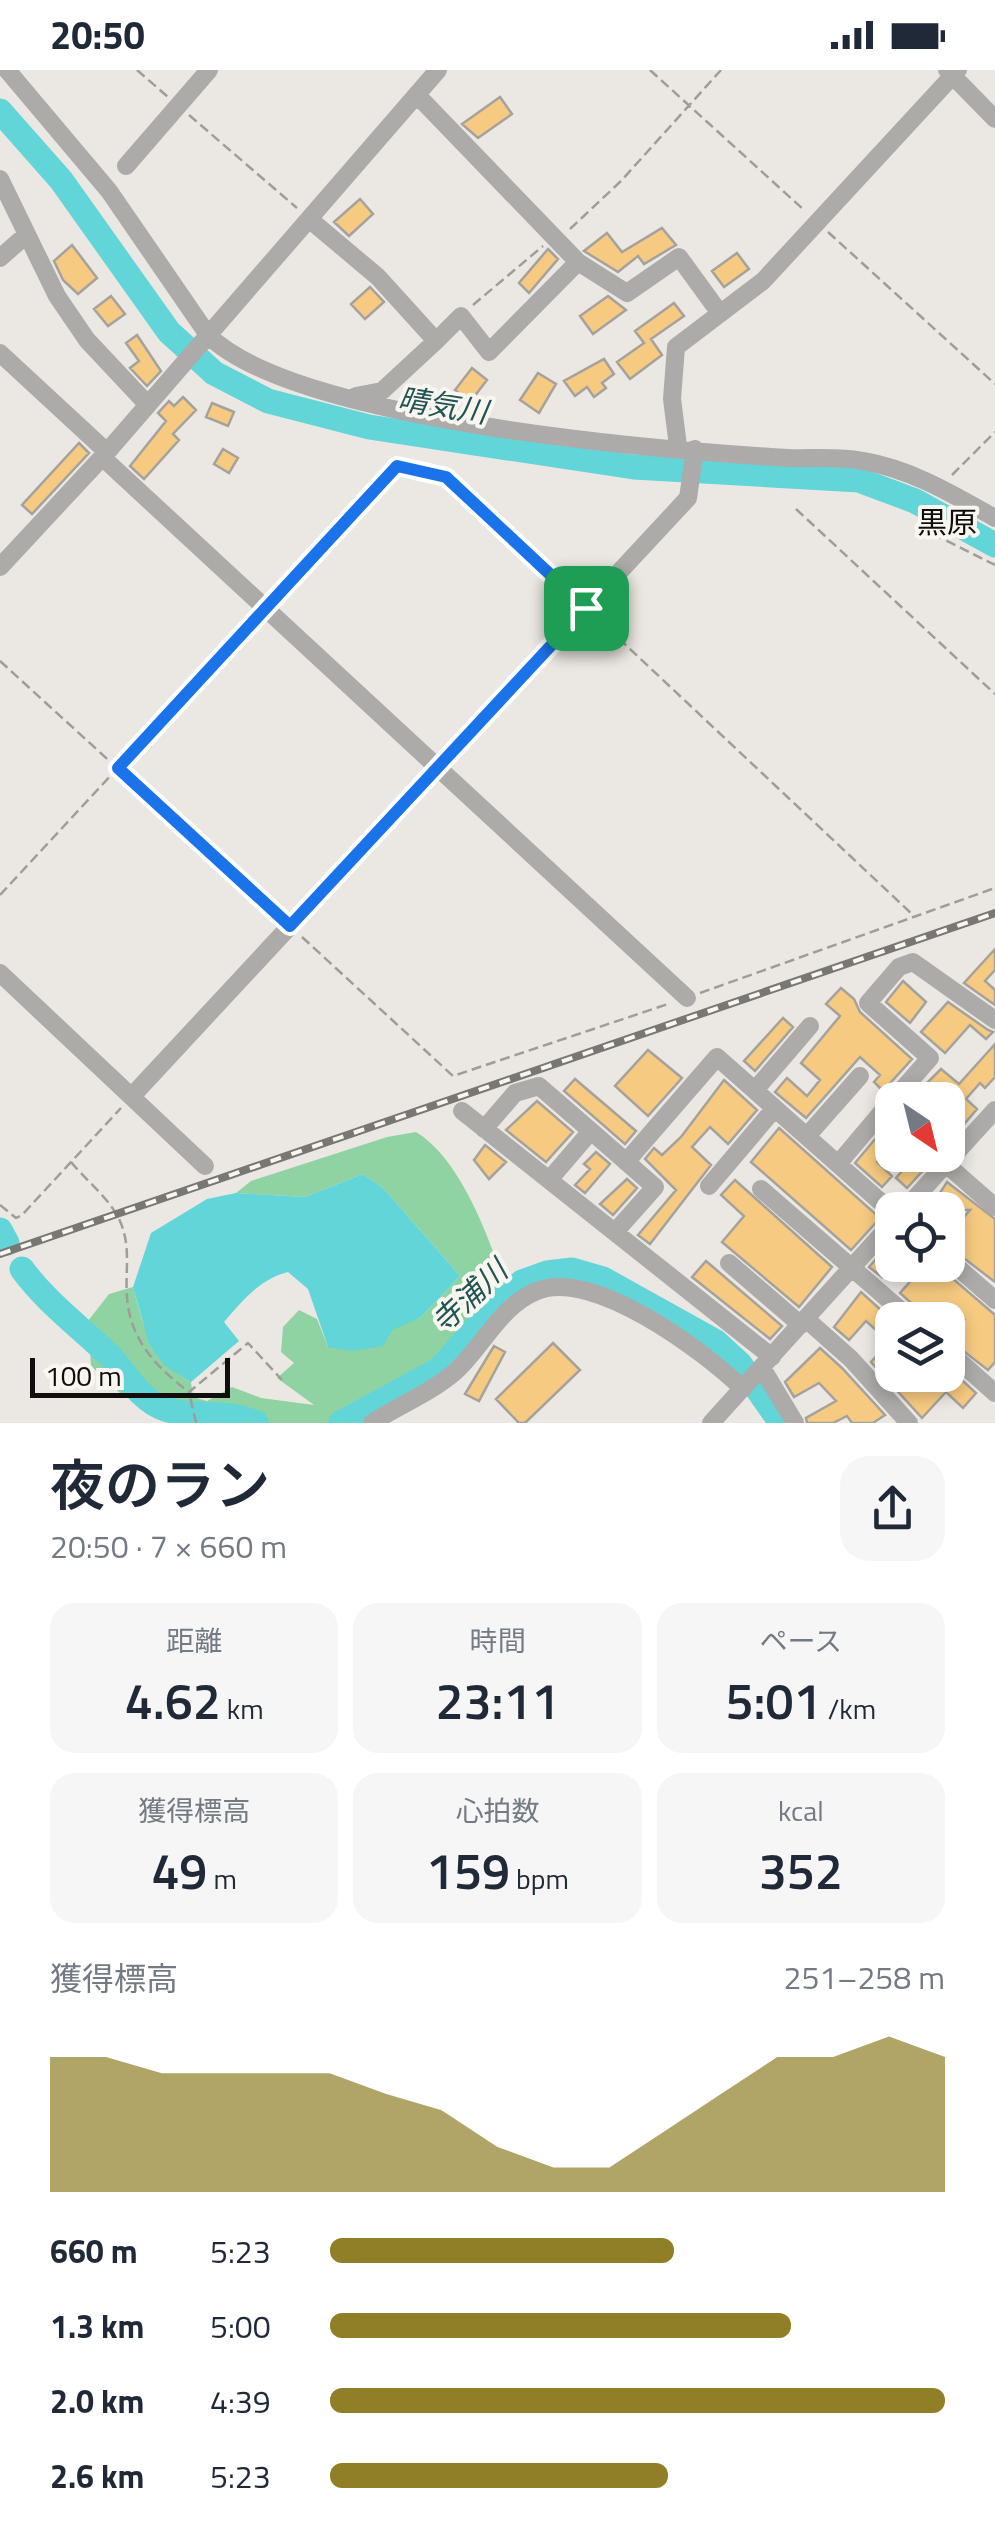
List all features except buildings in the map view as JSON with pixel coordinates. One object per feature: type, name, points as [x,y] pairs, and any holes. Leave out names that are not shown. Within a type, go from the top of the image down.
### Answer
[{"type":"street","points":[[8,70],[109,191],[208,335],[228,354],[250,366],[348,398],[479,422],[689,450],[862,460],[943,489],[995,518]]},
{"type":"street","points":[[126,166],[209,70]]},
{"type":"street","points":[[0,567],[181,367],[438,70]]},
{"type":"street","points":[[132,1096],[690,492],[689,450],[672,398],[676,347],[764,281],[952,72],[995,119]]},
{"type":"street","points":[[417,94],[578,262],[627,293],[679,256],[718,312]]},
{"type":"street","points":[[0,179],[56,296],[88,340],[148,404]]},
{"type":"street","points":[[309,219],[378,277],[436,341]]},
{"type":"street","points":[[0,258],[24,236]]},
{"type":"street","points":[[348,398],[382,391],[461,316],[490,352],[578,262]]},
{"type":"street","points":[[0,353],[266,609],[687,998]]},
{"type":"street","points":[[909,1082],[930,1058],[868,1003],[898,967],[913,962],[995,1020]]},
{"type":"street","points":[[0,972],[205,1166]]},
{"type":"street","points":[[754,1090],[810,1026]]},
{"type":"street","points":[[626,1162],[717,1057],[875,1197]]},
{"type":"street","points":[[807,1136],[860,1076]]},
{"type":"street","points":[[484,1129],[515,1093],[538,1086],[655,1186],[615,1232]]},
{"type":"street","points":[[709,1186],[775,1108]]},
{"type":"street","points":[[965,1143],[995,1110]]},
{"type":"street","points":[[462,1111],[615,1232],[767,1362],[794,1423]]},
{"type":"street","points":[[838,1164],[875,1121]]},
{"type":"street","points":[[548,1180],[591,1131]]},
{"type":"street","points":[[920,1192],[939,1172]]},
{"type":"street","points":[[955,1172],[995,1207]]},
{"type":"street","points":[[761,1189],[891,1302]]},
{"type":"street","points":[[711,1423],[875,1242]]},
{"type":"street","points":[[729,1263],[864,1373],[909,1423]]},
{"type":"street","points":[[965,1274],[995,1300]]},
{"type":"street","points":[[372,1423],[441,1383],[514,1305],[550,1286],[601,1295],[708,1358],[743,1389]]},
{"type":"street","points":[[965,1366],[995,1392]]},
{"type":"path","points":[[137,70],[309,219]]},
{"type":"path","points":[[650,70],[995,384]]},
{"type":"path","points":[[461,316],[553,238],[563,236],[621,181],[721,70]]},
{"type":"path","points":[[943,489],[995,432]]},
{"type":"path","points":[[0,895],[397,466],[446,477],[913,915]]},
{"type":"path","points":[[796,509],[995,694]]},
{"type":"path","points":[[933,534],[995,565]]},
{"type":"path","points":[[0,660],[453,1076],[995,888]]},
{"type":"path","points":[[0,1205],[16,1218],[22,1215],[132,1096]]},
{"type":"path","points":[[71,1162],[116,1214],[128,1248],[128,1306],[139,1340],[158,1369],[189,1392],[196,1422]]},
{"type":"path","points":[[189,1392],[248,1343],[282,1380]]},
{"type":"green space","points":[[416,1132],[433,1145],[462,1184],[495,1256],[509,1300],[442,1376],[361,1423],[229,1423],[174,1417],[120,1393],[91,1366],[88,1321],[109,1294],[133,1287],[151,1342],[166,1362],[191,1382],[193,1397],[207,1401],[232,1387],[261,1398],[314,1405],[277,1378],[294,1363],[281,1352],[283,1327],[299,1310],[317,1319],[328,1347],[420,1318],[460,1276],[384,1189],[363,1174],[305,1197],[236,1193],[251,1181],[387,1137]]},
{"type":"water","points":[[363,1174],[384,1189],[460,1276],[420,1318],[392,1330],[383,1346],[352,1351],[328,1347],[308,1289],[288,1272],[260,1285],[245,1298],[224,1322],[239,1341],[191,1382],[164,1365],[149,1344],[133,1287],[151,1233],[207,1199],[236,1193],[305,1197]]},
{"type":"waterway","name":"晴気川","points":[[0,111],[61,180],[169,332],[214,373],[268,401],[369,427],[634,467],[859,480],[915,501],[995,545]]},
{"type":"waterway","points":[[0,1230],[7,1243]]},
{"type":"waterway","points":[[22,1269],[156,1405],[177,1412],[233,1416],[256,1423]]},
{"type":"waterway","name":"寺浦川","points":[[341,1423],[440,1369],[502,1298],[522,1282],[572,1270],[603,1279],[716,1342],[740,1364],[781,1423]]},
{"type":"railway","points":[[0,1254],[995,913]]},
{"type":"district","name":"黒原","points":[[947,522]]},
{"type":"route","points":[[397,466],[446,477],[586,608],[290,926],[118,768],[397,466]]}]
